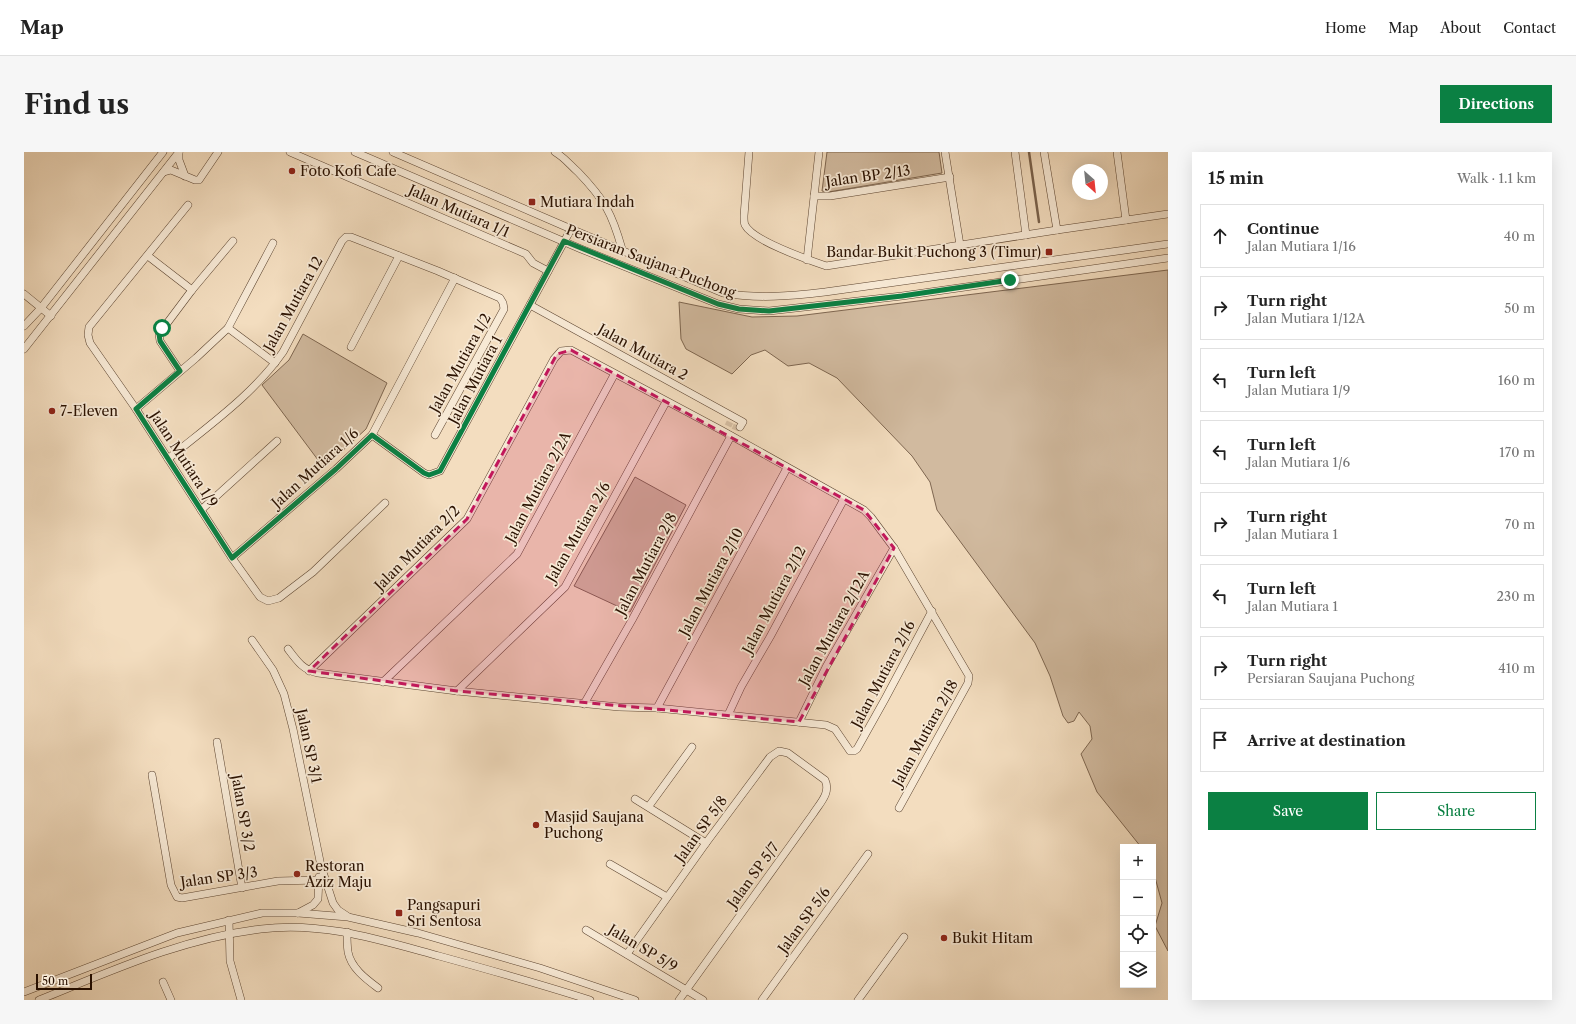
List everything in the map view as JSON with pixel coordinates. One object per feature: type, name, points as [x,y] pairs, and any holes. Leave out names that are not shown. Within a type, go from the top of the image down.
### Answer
[{"type":"street","points":[[24,326],[41,308],[163,152]]},
{"type":"street","points":[[179,152],[179,160],[185,176]]},
{"type":"street","points":[[24,349],[179,152]]},
{"type":"street","points":[[164,172],[171,170],[195,180],[199,180],[218,152]]},
{"type":"street","name":"Jalan Mutiara 1/1","points":[[290,152],[526,254],[533,263],[548,271]]},
{"type":"street","name":"Persiaran Saujana Puchong","points":[[355,152],[564,241],[718,304],[739,309],[769,311],[902,296],[1168,258]]},
{"type":"street","name":"Persiaran Saujana Puchong","points":[[393,152],[723,293],[761,297],[792,296],[1168,244]]},
{"type":"street","points":[[554,152],[562,156],[596,190],[609,210],[617,229],[622,250]]},
{"type":"street","points":[[749,152],[744,216],[746,226],[752,233],[796,256],[826,266],[1168,214]]},
{"type":"street","points":[[807,260],[819,152]]},
{"type":"street","points":[[946,152],[960,245]]},
{"type":"street","points":[[1015,152],[1026,235]]},
{"type":"street","points":[[1044,152],[1057,230]]},
{"type":"street","points":[[1117,152],[1126,220]]},
{"type":"street","name":"Jalan BP 2/13","points":[[814,196],[830,196],[950,178]]},
{"type":"street","name":"Jalan Mutiara 1/9","points":[[188,205],[89,327],[88,335],[90,343],[136,409],[232,558],[260,597],[268,601],[280,598],[313,572],[385,503]]},
{"type":"street","name":"Jalan Mutiara 1","points":[[372,435],[424,473],[429,475],[440,471],[571,229]]},
{"type":"street","name":"Jalan Mutiara 12","points":[[168,459],[255,386],[275,363],[283,352],[342,241],[351,237],[400,256]]},
{"type":"street","points":[[180,371],[160,341],[159,334],[162,328],[232,241]]},
{"type":"street","points":[[136,409],[228,328],[273,244]]},
{"type":"street","points":[[148,256],[192,290]]},
{"type":"street","points":[[350,347],[400,256],[455,278]]},
{"type":"street","name":"Jalan Mutiara 1/2","points":[[436,435],[504,309],[504,303],[500,298],[455,278]]},
{"type":"street","name":"Jalan Mutiara 1/6","points":[[232,558],[336,469],[372,435],[455,278]]},
{"type":"street","points":[[24,294],[51,316]]},
{"type":"street","name":"Jalan Mutiara 2","points":[[530,305],[732,427]]},
{"type":"street","points":[[228,328],[275,363]]},
{"type":"street","name":"Jalan Mutiara 2/2","points":[[309,671],[467,519],[554,359],[561,351],[571,350],[614,375]]},
{"type":"street","points":[[614,375],[666,402],[732,427],[787,468],[864,510],[871,516],[894,548],[932,611]]},
{"type":"street","name":"Jalan Mutiara 2/2A","points":[[383,682],[517,554],[614,375]]},
{"type":"street","name":"Jalan Mutiara 2/6","points":[[457,691],[565,587],[666,402]]},
{"type":"street","name":"Jalan Mutiara 2/8","points":[[584,704],[632,620],[732,427]]},
{"type":"street","points":[[201,510],[277,441]]},
{"type":"street","name":"Jalan Mutiara 2/10","points":[[657,708],[787,468]]},
{"type":"street","name":"Jalan Mutiara 2/12","points":[[728,715],[740,688],[844,499]]},
{"type":"street","name":"Jalan Mutiara 2/12A","points":[[799,722],[826,667],[894,548]]},
{"type":"street","name":"Jalan Mutiara 2/18","points":[[899,808],[968,683],[969,676],[967,670],[932,611]]},
{"type":"street","name":"Jalan Mutiara 2/16","points":[[799,722],[831,726],[835,729],[850,751],[857,749],[932,611]]},
{"type":"street","name":"Jalan SP 3/1","points":[[252,640],[273,670],[284,694],[293,729],[320,866],[333,903],[338,910],[348,917]]},
{"type":"street","points":[[288,649],[300,665],[309,671],[383,682],[584,704],[657,708],[799,722]]},
{"type":"street","name":"Jalan SP 3/2","points":[[217,742],[242,888]]},
{"type":"street","points":[[649,806],[692,747]]},
{"type":"street","name":"Jalan SP 5/8","points":[[627,954],[706,843],[770,757],[779,751],[788,753],[808,767]]},
{"type":"street","name":"Jalan SP 5/7","points":[[679,1000],[813,814],[827,792],[828,786],[825,780],[808,767]]},
{"type":"street","name":"Jalan SP 3/3","points":[[152,775],[171,885],[177,897],[182,898],[278,881],[318,880]]},
{"type":"street","points":[[635,799],[649,806],[706,843]]},
{"type":"street","name":"Jalan SP 5/6","points":[[762,1000],[868,854]]},
{"type":"street","points":[[610,864],[667,897]]},
{"type":"street","name":"Jalan SP 3/1","points":[[298,913],[313,905],[318,899],[320,893],[318,880],[320,866]]},
{"type":"street","points":[[26,990],[177,933],[262,913],[298,913],[348,917],[418,933],[534,966],[635,1000]]},
{"type":"street","points":[[229,920],[230,961],[242,1000]]},
{"type":"street","points":[[39,1000],[181,945],[262,928],[296,927],[324,928],[347,932],[537,982],[590,1000]]},
{"type":"street","name":"Jalan SP 5/9","points":[[586,930],[686,989]]},
{"type":"street","points":[[347,932],[348,952],[352,962],[366,979],[378,988]]},
{"type":"street","points":[[858,1000],[904,937]]},
{"type":"street","points":[[163,982],[171,1000]]},
{"type":"street","points":[[686,989],[703,1000]]},
{"type":"highlighted area","points":[[571,350],[864,510],[894,548],[799,722],[457,691],[309,671],[467,519],[557,354]]},
{"type":"shaded area","points":[[827,152],[939,152],[942,173],[828,192],[822,191]]},
{"type":"shaded area","points":[[1168,270],[1168,951],[1156,928],[1156,923],[1162,903],[1156,881],[1156,844],[1139,844],[1097,792],[1081,754],[1092,739],[1090,726],[1079,712],[1074,721],[1068,723],[1063,716],[1050,676],[1035,643],[937,510],[930,482],[912,456],[837,378],[809,363],[788,366],[765,350],[751,355],[732,374],[686,349],[681,339],[679,302],[752,317],[797,316]]},
{"type":"shaded area","points":[[303,334],[387,383],[366,429],[324,468],[262,385],[289,360]]},
{"type":"shaded area","points":[[635,477],[686,505],[630,612],[574,586]]},
{"type":"waterway","points":[[1029,152],[1039,222]]},
{"type":"tunnel","points":[[728,426],[730,422]]},
{"type":"tunnel","points":[[735,430],[737,425]]},
{"type":"place","name":"Foto Kofi Cafe","points":[[292,171]]},
{"type":"place","name":"Mutiara Indah","points":[[532,202]]},
{"type":"place","name":"Bandar Bukit Puchong 3 (Timur)","points":[[1049,252]]},
{"type":"place","name":"7-Eleven","points":[[52,411]]},
{"type":"place","name":"Masjid Saujana Puchong","points":[[536,825]]},
{"type":"place","name":"Restoran Aziz Maju","points":[[297,874]]},
{"type":"place","name":"Pangsapuri Sri Sentosa","points":[[399,913]]},
{"type":"place","name":"Bukit Hitam","points":[[944,938]]},
{"type":"route","points":[[162,328],[159,334],[160,341],[180,371],[136,409],[232,558],[336,469],[372,435],[385,443],[424,473],[429,475],[440,471],[564,241],[718,304],[739,309],[769,311],[902,296],[1010,280]]}]
